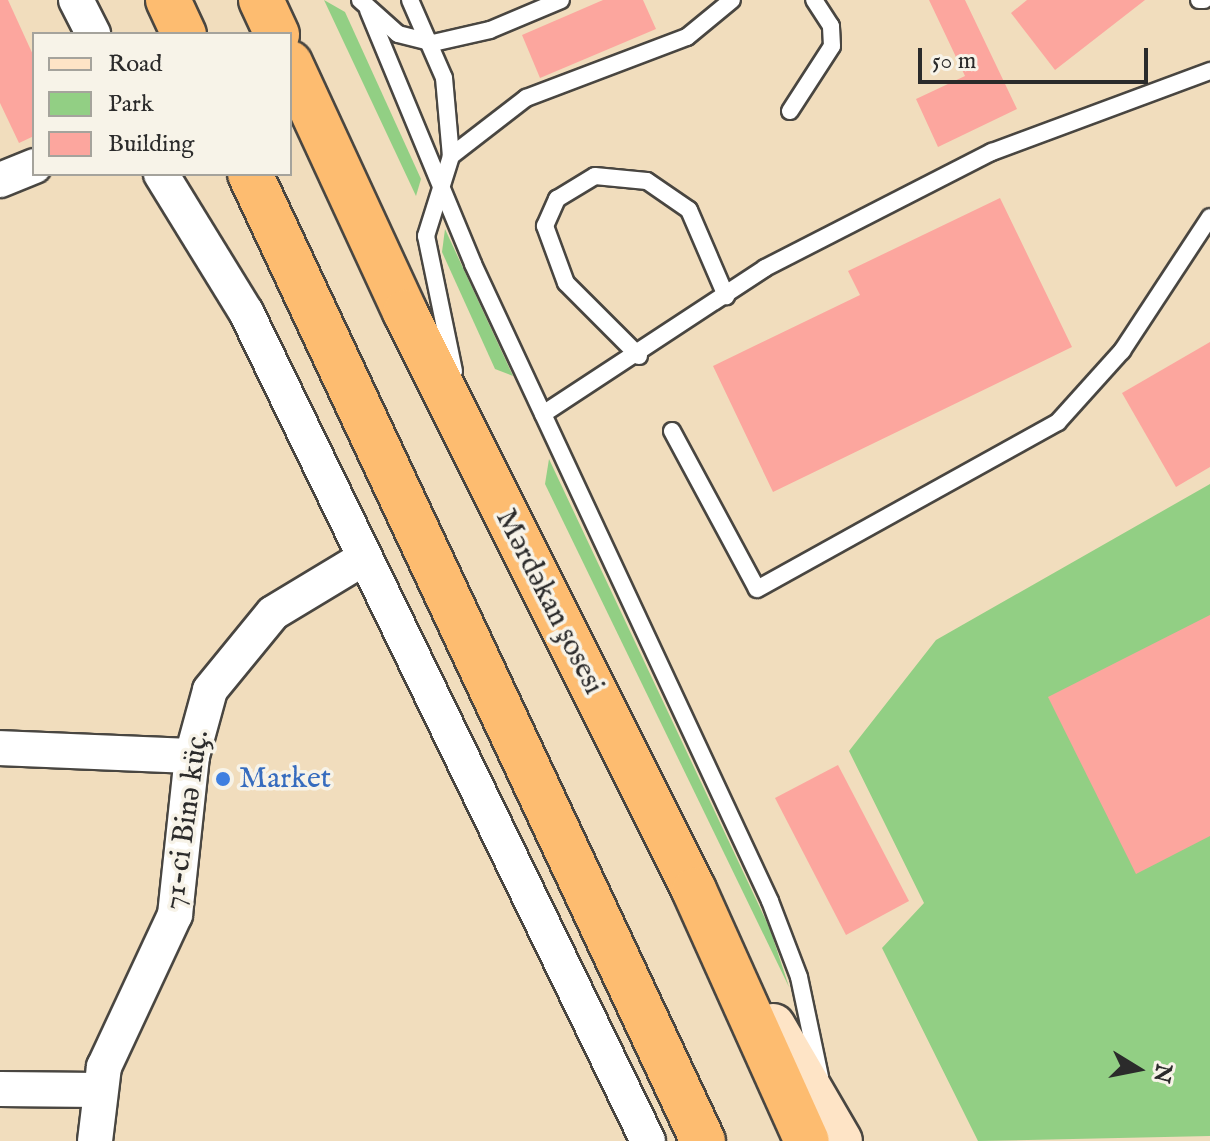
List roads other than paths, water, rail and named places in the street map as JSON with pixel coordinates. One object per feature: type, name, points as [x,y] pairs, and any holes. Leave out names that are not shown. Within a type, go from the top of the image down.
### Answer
[{"type":"highway","points":[[168,0],[183,32]]},
{"type":"highway","points":[[261,0],[276,32]]},
{"type":"highway","name":"Mərdəkan şosesi","points":[[292,67],[476,458],[694,890],[832,1138]]},
{"type":"highway","points":[[251,176],[703,1141]]},
{"type":"street","points":[[76,0],[92,32]]},
{"type":"street","points":[[0,180],[32,167]]},
{"type":"street","points":[[162,176],[246,312],[648,1141]]},
{"type":"street","name":"71-ci Binə küç.","points":[[95,1141],[98,1090],[117,1032],[175,915],[192,756],[210,690],[243,642],[311,585],[364,558]]},
{"type":"street","points":[[0,748],[192,756]]},
{"type":"street","points":[[0,1089],[98,1090]]},
{"type":"lane","points":[[410,0],[433,43],[444,78],[451,156]]},
{"type":"lane","points":[[364,5],[398,34],[433,43],[490,30],[561,0]]},
{"type":"lane","points":[[476,458],[427,265],[440,180],[451,156],[526,98],[687,37],[732,0]]},
{"type":"lane","points":[[790,111],[832,46],[831,26],[814,0]]},
{"type":"lane","points":[[364,5],[543,414],[789,946],[832,1138]]},
{"type":"lane","points":[[543,414],[639,356],[726,296],[992,152],[1210,71]]},
{"type":"lane","points":[[639,356],[566,283],[545,226],[557,199],[595,176],[647,181],[689,210],[726,296]]},
{"type":"lane","points":[[672,431],[757,589],[1058,422],[1122,351],[1210,217]]},
{"type":"place","name":"Market","points":[[223,779]]}]
